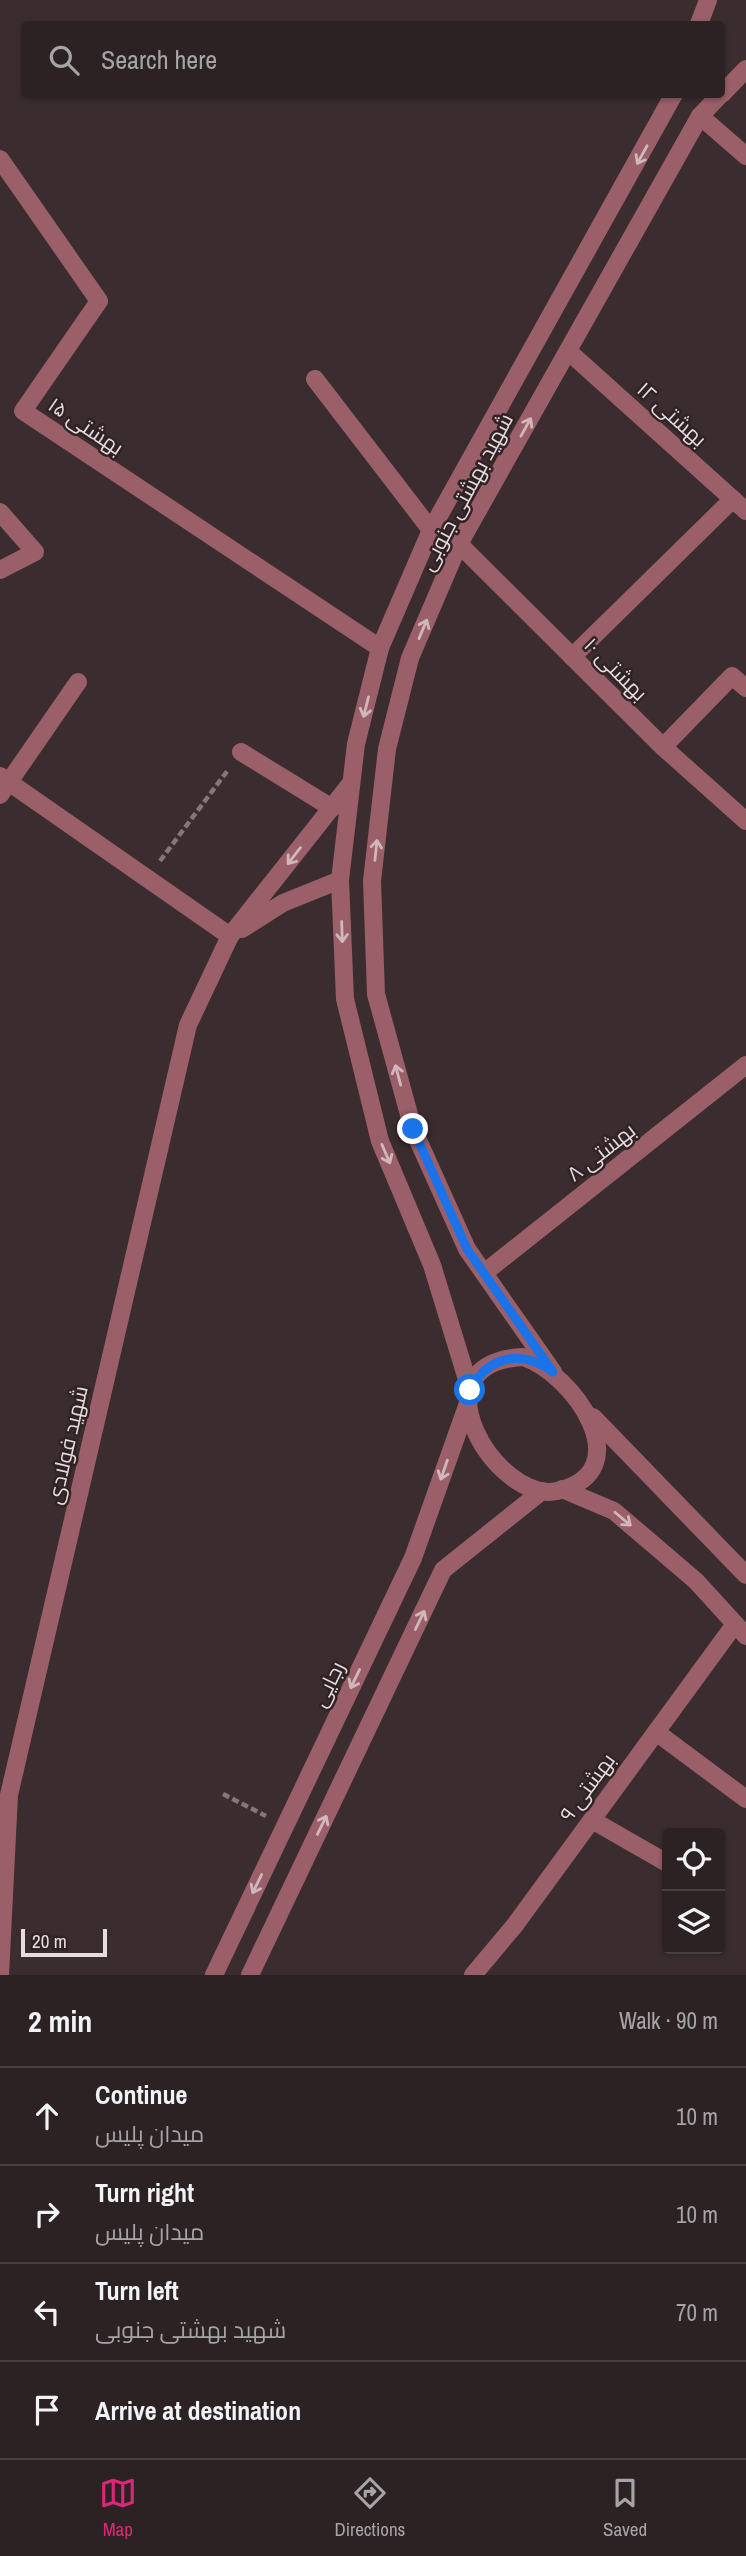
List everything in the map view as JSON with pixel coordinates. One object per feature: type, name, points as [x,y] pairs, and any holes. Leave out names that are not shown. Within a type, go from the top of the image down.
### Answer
[{"type":"street","points":[[700,21],[708,0]]},
{"type":"street","name":"شهید بهشتی جنوبی","points":[[725,90],[746,69]]},
{"type":"street","name":"شهید بهشتی جنوبی","points":[[468,1398],[432,1265],[377,1128],[345,999],[340,880],[356,744],[380,648],[431,530],[672,98]]},
{"type":"street","name":"شهید بهشتی جنوبی","points":[[553,1372],[467,1249],[413,1129],[376,994],[373,894],[387,749],[410,659],[459,544],[700,116],[717,98]]},
{"type":"street","points":[[700,116],[746,156]]},
{"type":"street","name":"بهشتی ۱۵","points":[[0,159],[99,301],[23,411],[380,648]]},
{"type":"street","name":"بهشتی ۱۲","points":[[568,351],[739,505]]},
{"type":"street","points":[[314,380],[431,530]]},
{"type":"street","points":[[572,657],[739,505]]},
{"type":"street","points":[[0,512],[35,552],[0,570]]},
{"type":"street","name":"بهشتی ۱۰","points":[[459,544],[663,747],[746,821]]},
{"type":"street","points":[[663,747],[732,676],[746,688]]},
{"type":"street","points":[[78,682],[3,785],[230,936],[283,903],[340,880]]},
{"type":"street","points":[[241,752],[332,808]]},
{"type":"street","name":"شهید فولادی","points":[[0,1975],[9,1795],[188,1025],[230,936],[351,783]]},
{"type":"street","name":"بهشتی ۸","points":[[484,1273],[746,1065]]},
{"type":"street","points":[[584,1409],[593,1422],[597,1437],[591,1468],[580,1480],[562,1489],[542,1491],[520,1484],[477,1437],[469,1422],[468,1398],[478,1375],[491,1364],[507,1358],[523,1357],[539,1362],[553,1372],[584,1409],[746,1575]]},
{"type":"street","name":"رجایی","points":[[214,1975],[413,1558],[468,1398]]},
{"type":"street","points":[[562,1489],[614,1511],[696,1581],[741,1630]]},
{"type":"street","points":[[250,1975],[443,1570],[542,1491]]},
{"type":"street","name":"بهشتی ۹","points":[[473,1975],[515,1925],[656,1732],[741,1630]]},
{"type":"street","points":[[656,1732],[746,1799]]},
{"type":"street","points":[[592,1820],[662,1860]]},
{"type":"path","points":[[146,878],[241,752]]},
{"type":"path","points":[[223,1794],[285,1826]]},
{"type":"route","points":[[413,1129],[467,1249],[553,1372],[539,1362],[523,1357],[507,1358],[491,1364],[478,1375],[470,1390]]}]
